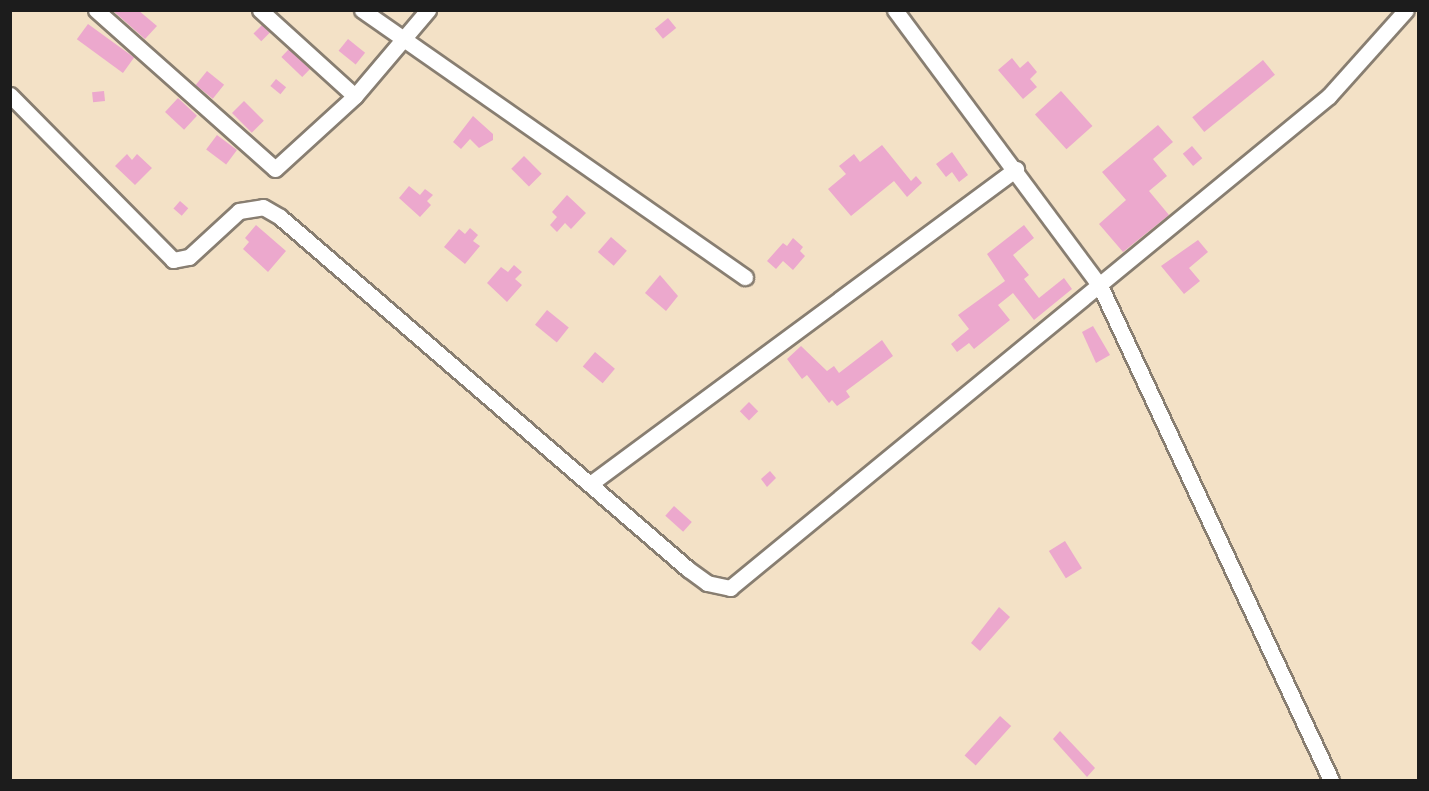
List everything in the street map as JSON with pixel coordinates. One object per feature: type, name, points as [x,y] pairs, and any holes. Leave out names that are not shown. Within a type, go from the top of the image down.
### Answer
[{"type":"street","points":[[96,10],[275,169],[355,96],[401,39],[428,10]]},
{"type":"street","points":[[260,10],[355,96]]},
{"type":"street","points":[[362,10],[745,277]]},
{"type":"street","points":[[895,10],[1016,169],[1100,285],[1331,780]]},
{"type":"street","points":[[10,95],[173,260],[189,257],[239,211],[263,207],[280,217],[688,570],[707,583],[730,588],[1329,96],[1406,10]]},
{"type":"street","points":[[590,484],[1016,169]]},
{"type":"building","points":[[112,10],[138,10],[157,26],[145,39]]},
{"type":"building","points":[[668,18],[676,28],[663,39],[655,29]]},
{"type":"building","points":[[88,24],[134,58],[123,73],[77,39]]},
{"type":"building","points":[[262,25],[270,33],[261,41],[254,33]]},
{"type":"building","points":[[348,39],[365,53],[356,65],[339,51]]},
{"type":"building","points":[[289,49],[310,69],[302,77],[281,57]]},
{"type":"building","points":[[1012,58],[1020,68],[1028,61],[1037,72],[1030,79],[1037,87],[1023,99],[998,70]]},
{"type":"building","points":[[1263,60],[1275,75],[1204,132],[1192,117]]},
{"type":"building","points":[[207,71],[224,85],[213,99],[196,85]]},
{"type":"building","points":[[276,79],[286,87],[280,94],[270,86]]},
{"type":"building","points":[[104,91],[105,101],[93,102],[92,92]]},
{"type":"building","points":[[1061,91],[1092,126],[1066,149],[1035,114]]},
{"type":"building","points":[[178,98],[197,116],[184,130],[165,112]]},
{"type":"building","points":[[244,101],[264,121],[252,133],[232,113]]},
{"type":"building","points":[[473,116],[493,134],[493,140],[479,148],[470,139],[461,149],[453,142]]},
{"type":"building","points":[[1158,125],[1173,142],[1153,159],[1167,176],[1149,191],[1169,215],[1123,252],[1099,224],[1126,200],[1102,172]]},
{"type":"building","points":[[217,135],[237,150],[226,164],[206,149]]},
{"type":"building","points":[[882,145],[911,181],[916,176],[922,183],[907,197],[894,181],[851,216],[828,189],[846,174],[839,166],[854,154],[860,162]]},
{"type":"building","points":[[1192,146],[1202,158],[1193,166],[1183,154]]},
{"type":"building","points":[[952,152],[968,175],[959,182],[952,172],[946,177],[936,164]]},
{"type":"building","points":[[127,154],[132,160],[137,154],[152,168],[135,185],[115,166]]},
{"type":"building","points":[[524,156],[542,174],[529,186],[511,169]]},
{"type":"building","points":[[409,186],[420,195],[425,189],[433,195],[427,201],[431,205],[420,217],[399,198]]},
{"type":"building","points":[[567,195],[586,213],[571,229],[565,223],[557,232],[550,225],[557,217],[552,212]]},
{"type":"building","points":[[180,201],[188,208],[182,216],[173,209]]},
{"type":"building","points":[[256,225],[286,251],[268,272],[243,249],[249,242],[245,238]]},
{"type":"building","points":[[1024,225],[1034,238],[1013,255],[1029,275],[1024,279],[1039,298],[1064,278],[1072,289],[1034,320],[1013,293],[998,305],[1010,320],[974,349],[969,343],[957,352],[951,344],[969,329],[958,315],[1005,281],[987,254]]},
{"type":"building","points":[[470,228],[478,235],[473,241],[480,246],[465,264],[444,247],[459,229],[465,234]]},
{"type":"building","points":[[611,237],[627,251],[614,266],[598,252]]},
{"type":"building","points":[[793,238],[803,247],[800,251],[805,256],[793,270],[783,261],[776,269],[767,261],[783,243],[787,246]]},
{"type":"building","points":[[1198,240],[1208,252],[1189,268],[1200,281],[1184,294],[1161,266]]},
{"type":"building","points":[[514,265],[522,272],[515,279],[522,285],[507,302],[487,283],[501,267],[508,272]]},
{"type":"building","points":[[660,275],[678,296],[666,311],[645,293]]},
{"type":"building","points":[[547,310],[569,328],[557,342],[535,325]]},
{"type":"building","points":[[1093,326],[1110,355],[1096,363],[1082,332]]},
{"type":"building","points":[[882,340],[893,356],[846,391],[850,397],[837,406],[832,400],[829,403],[807,375],[802,379],[787,359],[801,346],[827,371],[834,366],[839,373]]},
{"type":"building","points":[[595,352],[615,369],[603,383],[583,367]]},
{"type":"building","points":[[749,402],[758,411],[749,420],[740,411]]},
{"type":"building","points":[[770,471],[776,478],[767,487],[761,479]]},
{"type":"building","points":[[674,506],[692,522],[683,532],[665,516]]},
{"type":"building","points":[[1065,541],[1082,568],[1066,578],[1049,551]]},
{"type":"building","points":[[999,607],[1010,617],[980,651],[971,643]]},
{"type":"building","points":[[1000,716],[1011,726],[976,765],[965,755]]},
{"type":"building","points":[[1060,731],[1095,768],[1087,777],[1053,739]]}]
